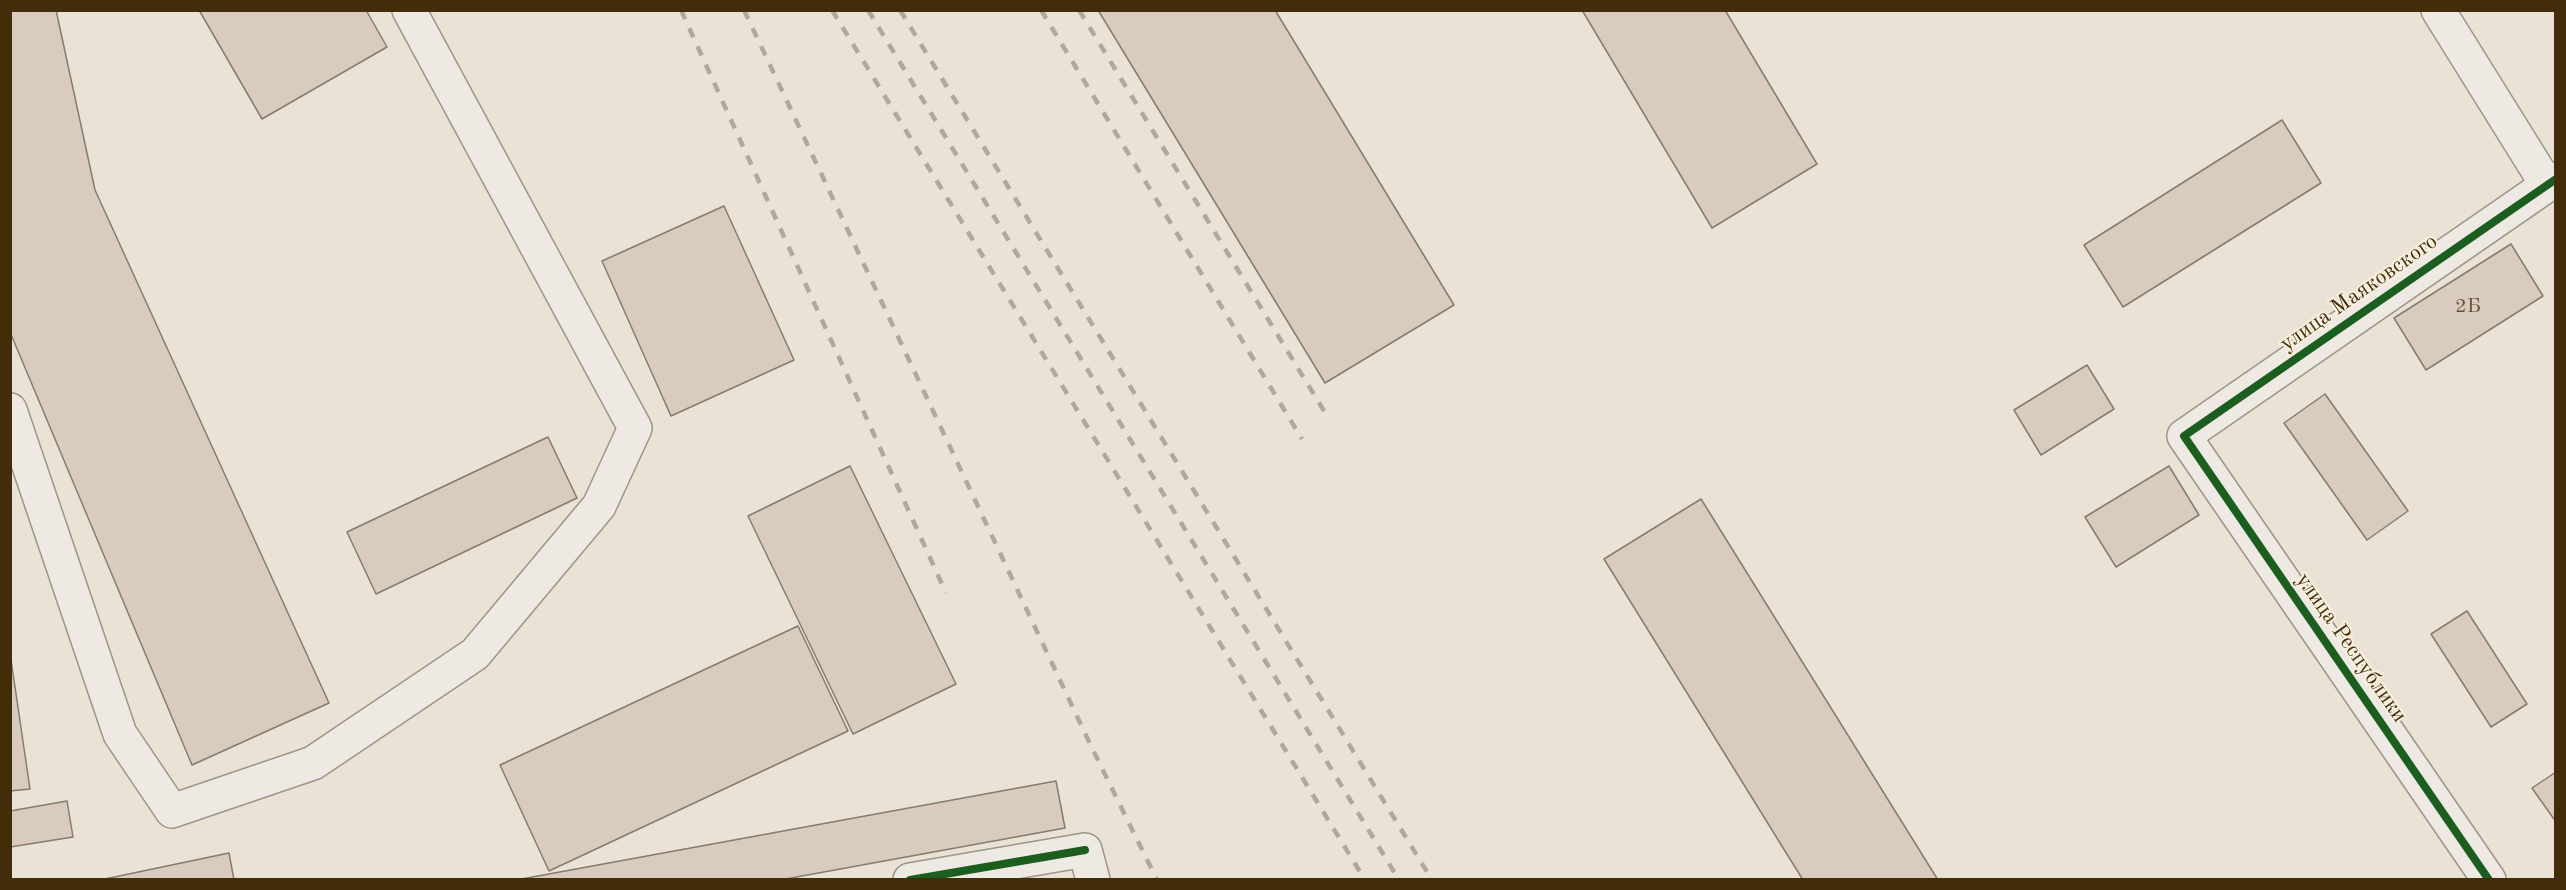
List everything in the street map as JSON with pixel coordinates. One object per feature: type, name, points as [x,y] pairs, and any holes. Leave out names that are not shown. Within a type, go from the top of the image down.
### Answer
[{"type":"street","points":[[10,410],[120,734],[172,812],[313,764],[475,654],[598,506],[635,428],[409,10]]},
{"type":"street","points":[[2438,10],[2551,182]]},
{"type":"street","name":"улица Маяковского","points":[[2184,436],[2551,182]]},
{"type":"street","name":"улица Республики","points":[[2184,436],[2489,879]]},
{"type":"street","points":[[910,879],[1089,865]]},
{"type":"building","points":[[10,10],[56,10],[95,190],[329,703],[192,765],[10,332]]},
{"type":"building","points":[[199,10],[366,10],[387,47],[262,119]]},
{"type":"building","points":[[1098,10],[1275,10],[1454,305],[1325,383]]},
{"type":"building","points":[[1582,10],[1725,10],[1817,164],[1712,228]]},
{"type":"building","points":[[2282,120],[2321,183],[2123,307],[2084,245]]},
{"type":"building","points":[[724,206],[794,360],[671,416],[602,261]]},
{"type":"building","points":[[2511,244],[2543,296],[2426,370],[2394,318]]},
{"type":"building","points":[[2087,365],[2114,409],[2041,455],[2014,410]]},
{"type":"building","points":[[2325,394],[2408,511],[2367,540],[2284,423]]},
{"type":"building","points":[[548,437],[577,498],[376,594],[347,532]]},
{"type":"building","points":[[850,466],[956,684],[853,734],[748,516]]},
{"type":"building","points":[[2169,466],[2199,515],[2116,567],[2085,517]]},
{"type":"building","points":[[1701,499],[1938,880],[1803,880],[1604,559]]},
{"type":"building","points":[[2467,611],[2527,704],[2491,727],[2431,634]]},
{"type":"building","points":[[798,626],[848,731],[549,871],[500,765]]},
{"type":"building","points":[[10,653],[30,789],[10,791]]},
{"type":"building","points":[[2556,772],[2556,822],[2532,788]]},
{"type":"building","points":[[1056,781],[1065,828],[780,880],[516,880]]},
{"type":"building","points":[[67,801],[73,837],[10,847],[10,811]]},
{"type":"building","points":[[229,853],[234,880],[100,880]]},
{"type":"railway","points":[[681,10],[946,593]]},
{"type":"railway","points":[[744,10],[1091,746],[1157,880]]},
{"type":"railway","points":[[832,10],[1365,880]]},
{"type":"railway","points":[[868,10],[1399,880]]},
{"type":"railway","points":[[900,10],[1432,880]]},
{"type":"railway","points":[[1041,10],[1302,439]]},
{"type":"railway","points":[[1079,10],[1329,419]]},
{"type":"cycle path","points":[[2489,880],[2184,436],[2556,179]]},
{"type":"cycle path","points":[[910,880],[1085,850]]}]
